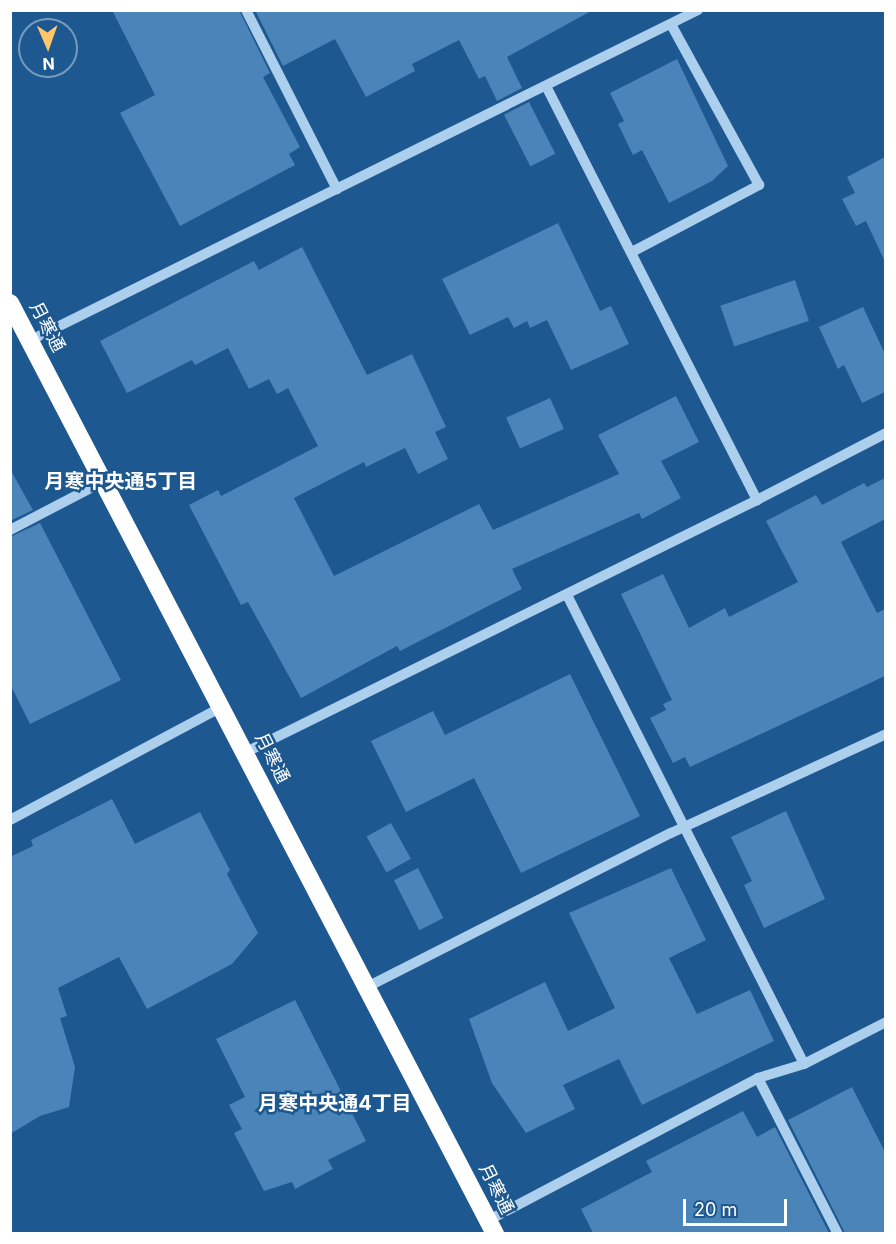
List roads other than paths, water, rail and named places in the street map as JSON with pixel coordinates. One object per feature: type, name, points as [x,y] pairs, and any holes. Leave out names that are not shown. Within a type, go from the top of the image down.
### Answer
[{"type":"highway","name":"月寒通","points":[[10,303],[492,1227]]},
{"type":"street","points":[[246,10],[337,189]]},
{"type":"street","points":[[31,340],[698,10]]},
{"type":"street","points":[[632,252],[759,185],[671,24]]},
{"type":"street","points":[[546,86],[757,500]]},
{"type":"street","points":[[246,752],[567,595],[885,433]]},
{"type":"street","points":[[10,530],[104,481]]},
{"type":"street","points":[[567,595],[804,1064]]},
{"type":"street","points":[[10,820],[220,708]]},
{"type":"street","points":[[368,987],[686,827],[885,734]]},
{"type":"street","points":[[492,1227],[758,1078],[804,1064],[885,1022]]},
{"type":"street","points":[[758,1078],[838,1233]]},
{"type":"district","name":"月寒中央通5丁目","points":[[121,481]]},
{"type":"district","name":"月寒中央通4丁目","points":[[335,1103]]}]
